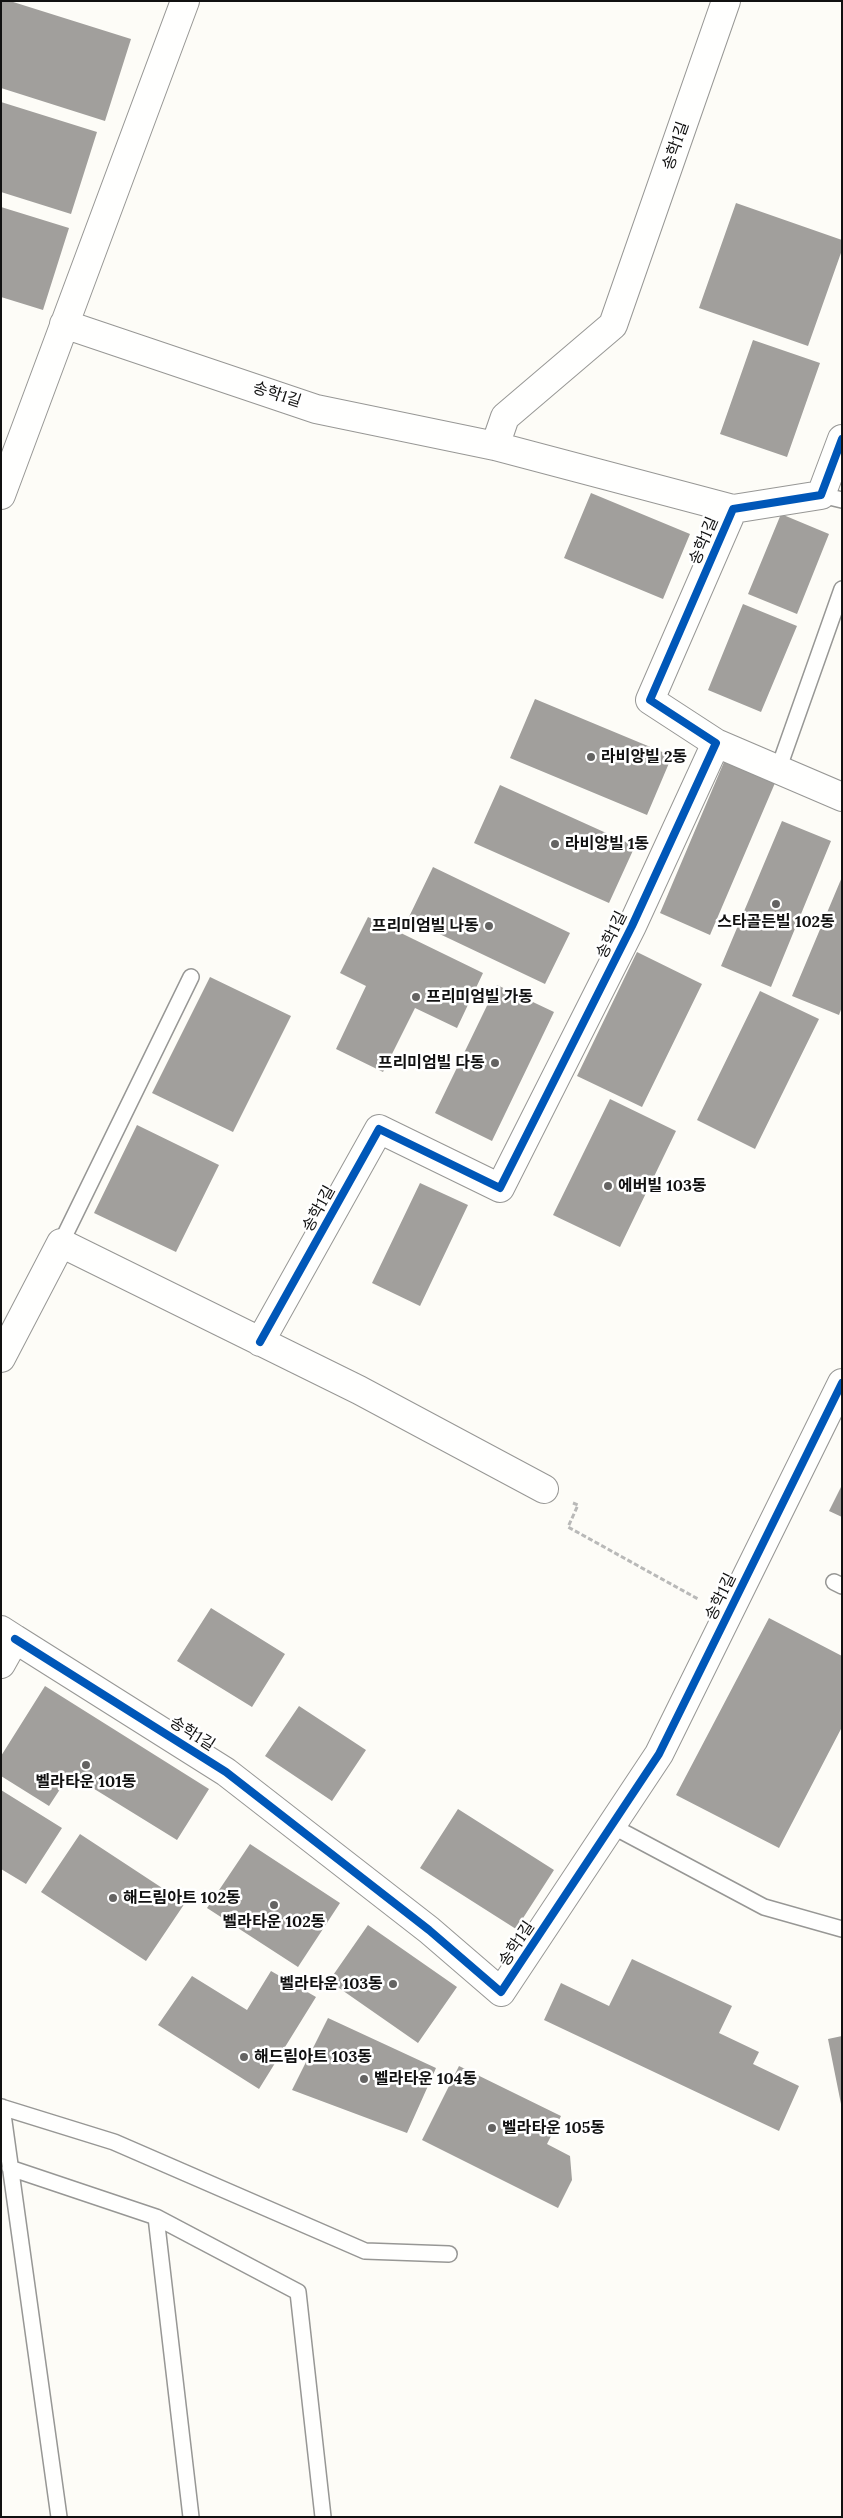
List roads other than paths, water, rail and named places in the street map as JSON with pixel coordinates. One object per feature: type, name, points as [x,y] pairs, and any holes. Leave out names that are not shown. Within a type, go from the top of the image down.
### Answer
[{"type":"street","points":[[1,495],[185,1]]},
{"type":"street","name":"송학1길","points":[[495,446],[504,417],[613,325],[726,1]]},
{"type":"street","name":"송학1길","points":[[64,324],[316,409],[495,446],[733,509],[832,498],[842,440]]},
{"type":"street","name":"송학1길","points":[[733,509],[650,700],[716,743],[842,797]]},
{"type":"street","name":"송학1길","points":[[260,1342],[379,1129],[500,1188],[632,926],[716,743]]},
{"type":"street","points":[[1,1358],[60,1243],[359,1390],[544,1489]]},
{"type":"street","name":"송학1길","points":[[1,1664],[8,1634],[226,1772],[430,1930],[502,1992],[659,1754],[842,1383]]},
{"type":"lane","points":[[778,770],[842,589]]},
{"type":"lane","points":[[60,1243],[191,977]]},
{"type":"lane","points":[[612,1826],[764,1907],[842,1928]]},
{"type":"lane","points":[[59,2517],[2,2107],[114,2142],[365,2251],[449,2254]]},
{"type":"lane","points":[[10,2168],[156,2218],[298,2292],[323,2517]]},
{"type":"lane","points":[[156,2218],[191,2517]]},
{"type":"place","name":"라비앙빌 2동","points":[[591,757]]},
{"type":"place","name":"라비앙빌 1동","points":[[555,844]]},
{"type":"place","name":"스타골든빌 102동","points":[[776,904]]},
{"type":"place","name":"프리미엄빌 나동","points":[[489,926]]},
{"type":"place","name":"프리미엄빌 가동","points":[[416,997]]},
{"type":"place","name":"프리미엄빌 다동","points":[[495,1063]]},
{"type":"place","name":"에버빌 103동","points":[[608,1186]]},
{"type":"place","name":"벨라타운 101동","points":[[86,1765]]},
{"type":"place","name":"해드림아트 102동","points":[[113,1898]]},
{"type":"place","name":"벨라타운 102동","points":[[274,1905]]},
{"type":"place","name":"벨라타운 103동","points":[[393,1984]]},
{"type":"place","name":"해드림아트 103동","points":[[244,2057]]},
{"type":"place","name":"벨라타운 104동","points":[[364,2079]]},
{"type":"place","name":"벨라타운 105동","points":[[492,2128]]}]
